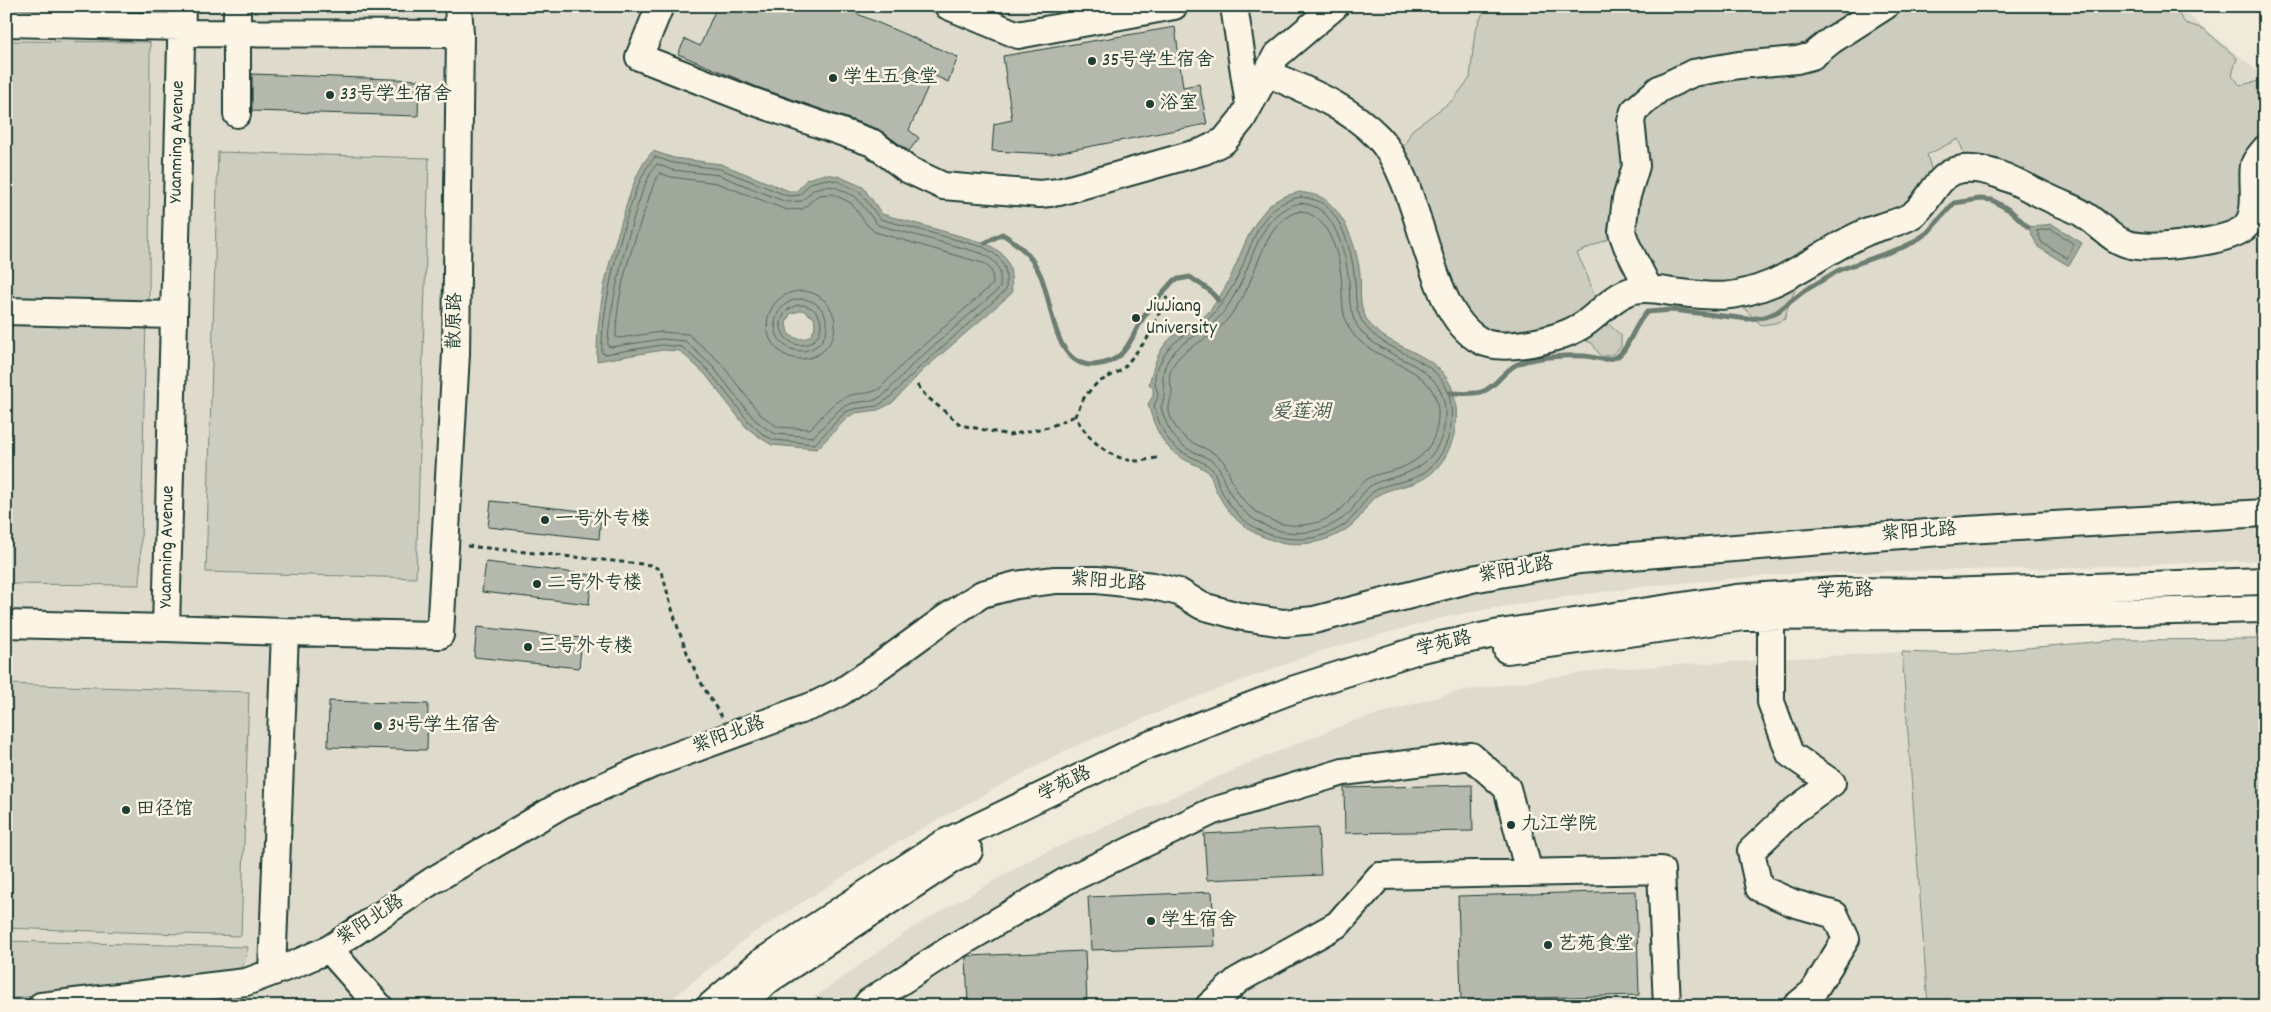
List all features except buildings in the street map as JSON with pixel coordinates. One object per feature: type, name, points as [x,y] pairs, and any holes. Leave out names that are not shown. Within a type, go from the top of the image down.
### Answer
[{"type":"street","points":[[237,6],[237,114]]},
{"type":"street","name":"散原路","points":[[440,635],[456,354],[460,34],[458,6]]},
{"type":"street","points":[[660,6],[639,57],[752,101],[873,143],[907,168],[943,186],[1040,194],[1059,192],[1204,151],[1224,141],[1242,119],[1276,56],[1335,6]]},
{"type":"street","points":[[964,9],[1018,35],[1174,6]]},
{"type":"street","points":[[1234,6],[1249,105]]},
{"type":"street","points":[[1649,289],[1622,232],[1626,199],[1636,166],[1632,121],[1634,111],[1659,89],[1692,73],[1796,60],[1812,56],[1832,40],[1886,6]]},
{"type":"street","points":[[6,23],[181,22],[237,33],[460,34]]},
{"type":"street","name":"Yuanming Avenue","points":[[181,22],[166,628],[440,635]]},
{"type":"street","points":[[1267,72],[1340,108],[1363,124],[1378,138],[1391,154],[1410,193],[1438,283],[1462,324],[1479,341],[1492,345],[1507,345],[1551,338],[1582,326],[1614,300],[1632,290],[1649,289],[1717,297],[1748,292],[1776,282],[1863,233],[1912,215],[1946,174],[1966,168],[1979,169],[1999,175],[2085,214],[2115,240],[2131,245],[2162,246],[2215,241],[2244,228],[2250,218],[2254,162],[2265,150]]},
{"type":"street","points":[[6,311],[174,315]]},
{"type":"street","name":"紫阳北路","points":[[40,1006],[246,982],[329,949],[432,881],[561,805],[653,764],[816,704],[841,692],[982,594],[1016,584],[1055,580],[1080,580],[1153,586],[1179,592],[1202,606],[1227,613],[1284,623],[1314,620],[1472,579],[1579,560],[1967,530],[2265,513]]},
{"type":"street","name":"学苑路","points":[[710,1006],[760,963],[942,844],[1141,748],[1292,690],[1421,650],[1500,633],[1736,598],[1836,591],[1944,592],[2265,581]]},
{"type":"street","name":"学苑路","points":[[738,1006],[770,979],[953,859],[1138,767],[1294,706],[1430,664],[1492,652],[1744,617],[1956,616],[2265,609]]},
{"type":"street","points":[[1771,617],[1771,702],[1790,754],[1832,783],[1791,813],[1751,851],[1759,888],[1793,903],[1834,915],[1846,939],[1813,992],[1796,1006]]},
{"type":"street","points":[[6,624],[166,628]]},
{"type":"street","points":[[272,972],[285,632]]},
{"type":"street","points":[[866,1006],[869,1002],[949,950],[1068,880],[1213,811],[1343,772],[1471,756],[1507,788],[1530,873]]},
{"type":"street","points":[[1209,1006],[1238,980],[1338,924],[1380,876],[1661,870],[1667,1006]]},
{"type":"street","points":[[329,949],[379,1006]]},
{"type":"path","points":[[918,385],[926,396],[961,425],[1009,435],[1049,427],[1075,416],[1084,396],[1097,383],[1122,370],[1147,339],[1167,297]]},
{"type":"path","points":[[1075,416],[1083,431],[1094,443],[1115,455],[1136,461],[1157,458]]},
{"type":"path","points":[[445,543],[651,565],[659,569],[663,576],[675,625],[683,647],[710,700],[733,734]]},
{"type":"shaded area","name":"JiuJiang University","points":[[6,6],[2177,6],[2265,77],[2265,560],[2024,569],[1797,573],[1648,586],[1543,600],[1449,616],[1321,651],[1191,699],[1064,751],[901,840],[749,936],[663,1006],[6,1006]]},
{"type":"shaded area","points":[[1486,6],[2173,6],[2185,23],[2204,29],[2237,58],[2232,75],[2240,85],[2260,81],[2265,85],[2265,127],[2254,147],[2244,211],[2226,228],[2158,236],[2130,232],[2109,220],[2077,195],[2000,164],[1968,162],[1958,139],[1927,155],[1933,175],[1910,206],[1803,270],[1785,319],[1775,323],[1761,325],[1737,301],[1656,281],[1630,229],[1577,253],[1586,272],[1598,308],[1606,321],[1621,335],[1621,347],[1613,354],[1601,357],[1592,343],[1558,330],[1494,339],[1469,319],[1449,285],[1400,154],[1412,130],[1453,100],[1470,78],[1475,31]]},
{"type":"shaded area","points":[[6,41],[150,42],[149,303],[6,302]]},
{"type":"shaded area","points":[[218,152],[429,158],[416,578],[206,572]]},
{"type":"shaded area","points":[[6,315],[146,317],[140,585],[6,584]]},
{"type":"shaded area","points":[[2265,639],[2265,1006],[1928,1006],[1902,652],[1958,654],[2117,640]]},
{"type":"shaded area","name":"九江学院","points":[[1902,652],[1928,1006],[802,1006],[912,928],[1039,855],[1269,755],[1351,722],[1455,692],[1609,669]]},
{"type":"shaded area","name":"田径馆","points":[[6,684],[249,692],[241,936],[6,928]]},
{"type":"shaded area","points":[[6,941],[248,947],[244,964],[234,975],[6,999]]},
{"type":"water","points":[[653,151],[674,158],[721,164],[789,191],[797,191],[807,179],[825,174],[838,176],[863,187],[882,214],[985,243],[1000,252],[1005,257],[1010,268],[1012,293],[922,371],[892,403],[878,410],[855,413],[848,417],[817,449],[772,445],[746,427],[705,374],[680,351],[663,350],[597,361],[601,306],[608,270],[631,191],[647,158]],"holes":[[[803,310],[814,318],[814,330],[808,337],[798,339],[788,333],[786,323],[790,314]]]},
{"type":"water","name":"爱莲湖","points":[[1300,192],[1322,198],[1341,217],[1346,225],[1356,254],[1360,273],[1363,311],[1371,325],[1383,336],[1428,360],[1441,371],[1451,386],[1456,406],[1456,417],[1453,440],[1436,469],[1417,482],[1387,491],[1375,497],[1359,518],[1341,533],[1318,541],[1295,544],[1272,540],[1245,527],[1225,506],[1209,473],[1180,457],[1168,447],[1156,427],[1148,404],[1153,396],[1153,388],[1149,384],[1156,362],[1166,343],[1178,332],[1201,319],[1212,307],[1225,288],[1252,229],[1267,208],[1282,197]]},
{"type":"water","points":[[2052,224],[2082,243],[2069,266],[2038,247],[2028,227]]},
{"type":"waterway","points":[[1450,393],[1484,391],[1515,365],[1535,359],[1570,356],[1605,359],[1618,356],[1622,353],[1642,317],[1647,312],[1672,310],[1748,319],[1765,317],[1777,312],[1804,291],[1839,270],[1914,242],[1928,232],[1954,203],[1980,199],[1992,200],[2011,211],[2028,227]]},
{"type":"waterway","points":[[985,243],[1002,234],[1029,256],[1040,274],[1056,330],[1062,344],[1070,355],[1080,363],[1101,364],[1118,357],[1128,346],[1146,313],[1174,280],[1190,277],[1209,290],[1218,300]]},
{"type":"place","name":"35号学生宿舍","points":[[1092,61]]},
{"type":"place","name":"学生五食堂","points":[[833,78]]},
{"type":"place","name":"33号学生宿舍","points":[[330,95]]},
{"type":"place","name":"浴室","points":[[1150,104]]},
{"type":"place","name":"JiuJiang University","points":[[1136,318]]},
{"type":"place","name":"一号外专楼","points":[[545,520]]},
{"type":"place","name":"二号外专楼","points":[[537,584]]},
{"type":"place","name":"三号外专楼","points":[[528,647]]},
{"type":"place","name":"34号学生宿舍","points":[[378,726]]},
{"type":"place","name":"田径馆","points":[[126,810]]},
{"type":"place","name":"九江学院","points":[[1511,825]]},
{"type":"place","name":"学生宿舍","points":[[1151,921]]},
{"type":"place","name":"艺苑食堂","points":[[1548,945]]}]
